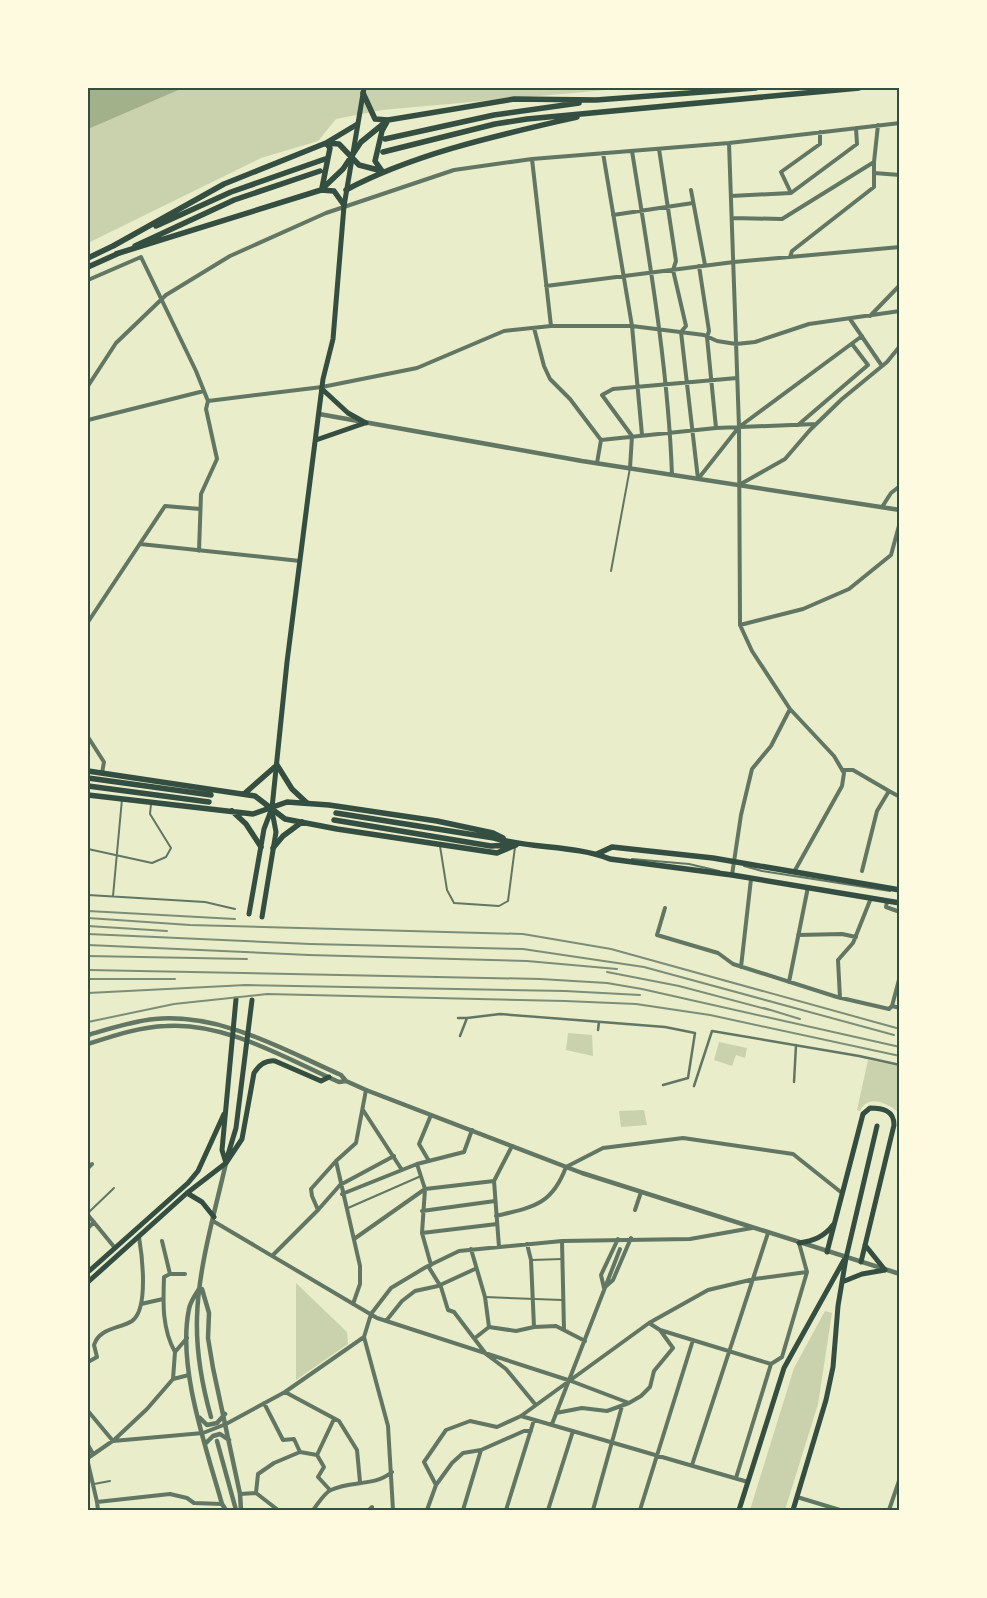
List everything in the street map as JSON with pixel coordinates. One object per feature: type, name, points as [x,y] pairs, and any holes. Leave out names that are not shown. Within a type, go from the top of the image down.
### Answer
[{"type":"main road","points":[[385,139],[494,115],[598,100],[756,88]]},
{"type":"main road","points":[[383,152],[495,124],[859,88]]},
{"type":"main road","points":[[363,90],[375,119],[388,120],[514,99],[598,100]]},
{"type":"main road","points":[[249,914],[261,847],[272,808],[322,388],[333,339],[344,204],[363,90]]},
{"type":"main road","points":[[346,191],[382,171],[486,138],[602,112]]},
{"type":"main road","points":[[321,190],[338,175],[361,142],[388,120]]},
{"type":"main road","points":[[382,171],[374,161],[382,130],[388,120]]},
{"type":"main road","points":[[112,246],[224,184],[326,143],[356,126]]},
{"type":"main road","points":[[326,143],[335,143],[343,146],[360,165],[382,171]]},
{"type":"main road","points":[[321,190],[325,183],[330,148],[326,143]]},
{"type":"main road","points":[[88,258],[231,192],[325,159]]},
{"type":"main road","points":[[88,268],[234,200],[320,171]]},
{"type":"main road","points":[[116,254],[321,190],[334,191],[344,204]]},
{"type":"main road","points":[[322,388],[348,413],[366,423]]},
{"type":"main road","points":[[316,440],[366,423]]},
{"type":"main road","points":[[244,794],[277,766]]},
{"type":"main road","points":[[277,766],[292,789],[307,803]]},
{"type":"main road","points":[[88,771],[255,796],[285,819],[302,822],[497,853],[516,845]]},
{"type":"main road","points":[[88,778],[210,798],[88,786]]},
{"type":"main road","points":[[88,795],[253,814],[287,802],[307,803],[437,821],[493,833],[516,845]]},
{"type":"main road","points":[[262,917],[276,832],[272,808]]},
{"type":"main road","points":[[231,810],[246,824],[261,847]]},
{"type":"main road","points":[[335,817],[491,846],[516,845],[597,854],[610,859],[732,875],[900,903]]},
{"type":"main road","points":[[273,848],[283,836],[302,822]]},
{"type":"main road","points":[[597,854],[612,847],[712,858],[899,890]]},
{"type":"main road","points":[[226,1163],[222,1150],[224,1114],[236,999]]},
{"type":"main road","points":[[226,1163],[236,1128],[252,1000]]},
{"type":"main road","points":[[88,1282],[188,1193],[226,1163],[242,1139],[254,1073],[260,1065],[268,1061],[275,1061],[321,1081],[328,1077]]},
{"type":"main road","points":[[827,1252],[863,1114],[870,1108],[885,1110],[892,1116],[894,1125],[861,1262]]},
{"type":"main road","points":[[88,1272],[188,1183],[202,1164],[224,1114]]},
{"type":"main road","points":[[793,1510],[826,1400],[833,1367],[846,1258],[877,1126]]},
{"type":"main road","points":[[188,1183],[194,1188]]},
{"type":"main road","points":[[188,1193],[202,1202],[213,1219]]},
{"type":"main road","points":[[799,1243],[813,1242],[822,1236],[836,1220]]},
{"type":"main road","points":[[842,1282],[862,1274],[885,1270],[865,1245]]},
{"type":"main road","points":[[740,1510],[784,1368],[819,1302],[846,1258]]},
{"type":"street","points":[[88,386],[116,343],[162,299],[230,256],[326,213],[454,170],[532,159],[729,143],[900,123]]},
{"type":"street","points":[[790,257],[792,251],[874,187],[874,162],[878,125]]},
{"type":"street","points":[[731,196],[791,193],[857,144],[856,128]]},
{"type":"street","points":[[791,193],[781,172],[820,144],[820,132]]},
{"type":"street","points":[[729,143],[739,427],[740,625],[752,651],[790,709],[834,756],[844,773],[842,786],[794,872]]},
{"type":"street","points":[[659,149],[676,261],[673,270],[686,326],[681,332],[698,479]]},
{"type":"street","points":[[632,151],[651,272],[665,384],[672,475]]},
{"type":"street","points":[[603,154],[632,326],[636,387],[642,436]]},
{"type":"street","points":[[532,159],[551,326]]},
{"type":"street","points":[[732,218],[782,219],[874,162]]},
{"type":"street","points":[[874,173],[900,175]]},
{"type":"street","points":[[691,190],[705,266]]},
{"type":"street","points":[[613,215],[693,203]]},
{"type":"street","points":[[546,286],[734,262],[900,247]]},
{"type":"street","points":[[88,280],[141,257],[204,391],[208,401],[206,409],[217,459],[201,494],[199,551]]},
{"type":"street","points":[[699,266],[709,331],[707,337],[710,380],[716,428]]},
{"type":"street","points":[[870,316],[900,285]]},
{"type":"street","points":[[208,401],[322,388],[417,368],[504,331],[551,326],[632,326],[681,332],[736,344],[755,342],[808,324],[900,311]]},
{"type":"street","points":[[850,319],[882,366]]},
{"type":"street","points":[[534,328],[544,366],[550,379],[570,399],[601,440],[598,463]]},
{"type":"street","points":[[698,479],[739,427],[862,336]]},
{"type":"street","points":[[798,425],[868,365],[852,344]]},
{"type":"street","points":[[740,485],[785,459],[816,424],[882,366],[900,346]]},
{"type":"street","points":[[630,468],[632,436],[602,395],[612,389],[737,378]]},
{"type":"street","points":[[88,420],[204,391]]},
{"type":"street","points":[[319,414],[598,463],[900,510]]},
{"type":"street","points":[[601,440],[716,428],[816,424]]},
{"type":"street","points":[[882,507],[891,493],[900,486]]},
{"type":"street","points":[[88,622],[165,506],[200,509]]},
{"type":"street","points":[[740,625],[803,609],[849,589],[891,555],[900,522]]},
{"type":"street","points":[[140,544],[300,561]]},
{"type":"street","points":[[732,875],[741,815],[752,769],[771,746],[790,709]]},
{"type":"street","points":[[88,738],[104,762],[102,773]]},
{"type":"street","points":[[842,770],[854,770],[900,797]]},
{"type":"street","points":[[862,871],[877,811],[889,791]]},
{"type":"street","points":[[741,967],[752,879]]},
{"type":"street","points":[[789,982],[792,956],[808,887]]},
{"type":"street","points":[[840,998],[838,960],[856,937],[871,898]]},
{"type":"street","points":[[887,901],[886,907],[900,912]]},
{"type":"street","points":[[665,908],[658,935],[718,953],[733,964],[741,967],[840,998],[889,1009],[892,1006],[900,1008]]},
{"type":"street","points":[[798,934],[842,934],[856,937]]},
{"type":"street","points":[[892,1006],[900,976]]},
{"type":"street","points":[[458,1018],[500,1014],[665,1027],[695,1033],[688,1078],[663,1085]]},
{"type":"street","points":[[460,1036],[466,1018]]},
{"type":"street","points":[[88,1035],[153,1019],[192,1020],[220,1025],[258,1038],[341,1075],[346,1081],[366,1090],[566,1167],[900,1274]]},
{"type":"street","points":[[598,1030],[599,1022]]},
{"type":"street","points":[[88,1044],[148,1028],[184,1026],[220,1032],[258,1046],[339,1082],[346,1081]]},
{"type":"street","points":[[694,1086],[712,1031],[900,1065]]},
{"type":"street","points":[[794,1082],[796,1045]]},
{"type":"street","points":[[318,1210],[312,1196],[312,1189],[336,1161],[356,1143],[366,1090]]},
{"type":"street","points":[[363,1110],[402,1170]]},
{"type":"street","points":[[429,1161],[419,1144],[431,1115]]},
{"type":"street","points":[[342,1194],[417,1164],[464,1152],[472,1130]]},
{"type":"street","points":[[496,1216],[534,1207],[546,1200],[560,1184],[566,1167],[603,1148],[683,1138],[793,1154],[842,1193]]},
{"type":"street","points":[[499,1247],[494,1181],[512,1146]]},
{"type":"street","points":[[273,1255],[340,1185],[394,1156]]},
{"type":"street","points":[[336,1161],[342,1194],[360,1266],[360,1284],[353,1304]]},
{"type":"street","points":[[211,1417],[204,1391],[197,1342],[196,1317],[200,1285],[226,1163]]},
{"type":"street","points":[[88,1168],[92,1164]]},
{"type":"street","points":[[417,1164],[425,1189],[422,1233],[430,1265],[438,1286],[441,1288],[448,1310],[454,1312],[486,1354],[506,1369],[535,1404]]},
{"type":"street","points":[[354,1238],[425,1189],[494,1181]]},
{"type":"street","points":[[635,1210],[641,1192]]},
{"type":"street","points":[[422,1212],[495,1201]]},
{"type":"street","points":[[88,1214],[115,1248]]},
{"type":"street","points":[[213,1219],[353,1304],[386,1321],[571,1381],[629,1403]]},
{"type":"street","points":[[88,1228],[94,1222]]},
{"type":"street","points":[[422,1233],[497,1224]]},
{"type":"street","points":[[393,1510],[388,1426],[364,1336],[371,1314],[391,1288],[430,1265],[459,1251],[471,1249],[562,1241],[631,1238],[690,1239],[752,1228]]},
{"type":"street","points":[[692,1466],[768,1233]]},
{"type":"street","points":[[88,1362],[97,1357],[94,1345],[98,1336],[133,1320],[141,1304],[142,1266],[139,1237]]},
{"type":"street","points":[[604,1288],[613,1280],[631,1238]]},
{"type":"street","points":[[604,1288],[602,1275],[618,1239]]},
{"type":"street","points":[[162,1241],[170,1274]]},
{"type":"street","points":[[562,1241],[564,1330]]},
{"type":"street","points":[[736,1478],[771,1364],[782,1357],[806,1272],[799,1243]]},
{"type":"street","points":[[527,1244],[531,1260],[534,1327]]},
{"type":"street","points":[[471,1249],[475,1269],[485,1298],[489,1327]]},
{"type":"street","points":[[552,1424],[571,1381],[620,1249]]},
{"type":"street","points":[[386,1321],[402,1301],[415,1291],[438,1286],[475,1269]]},
{"type":"street","points":[[436,1485],[424,1462],[446,1430],[470,1421],[497,1427],[521,1416],[649,1323],[708,1290],[754,1279],[806,1272]]},
{"type":"street","points":[[173,1379],[175,1352],[166,1329],[163,1299],[164,1277],[170,1274],[185,1274]]},
{"type":"street","points":[[200,1285],[189,1308],[187,1338],[188,1375],[205,1444],[222,1504],[226,1510]]},
{"type":"street","points":[[200,1285],[208,1313],[208,1338],[213,1368],[225,1414],[240,1494],[241,1510]]},
{"type":"street","points":[[141,1304],[163,1299]]},
{"type":"street","points":[[649,1323],[660,1330],[771,1364]]},
{"type":"street","points":[[475,1338],[489,1327],[516,1331],[534,1327],[556,1326],[586,1340]]},
{"type":"street","points":[[556,1413],[582,1408],[607,1411],[629,1403],[641,1396],[650,1387],[654,1371],[673,1348],[660,1330]]},
{"type":"street","points":[[113,1441],[203,1433],[226,1424],[285,1392],[364,1336]]},
{"type":"street","points":[[175,1352],[187,1338]]},
{"type":"street","points":[[640,1510],[693,1340]]},
{"type":"street","points":[[88,1458],[113,1441],[147,1410],[173,1379],[188,1375]]},
{"type":"street","points":[[285,1392],[339,1421],[357,1450],[360,1482]]},
{"type":"street","points":[[264,1403],[283,1440],[294,1440],[300,1452]]},
{"type":"street","points":[[593,1510],[622,1406]]},
{"type":"street","points":[[88,1411],[113,1441]]},
{"type":"street","points":[[199,1417],[207,1425],[217,1423],[225,1414]]},
{"type":"street","points":[[521,1416],[748,1482]]},
{"type":"street","points":[[317,1455],[334,1419]]},
{"type":"street","points":[[506,1510],[534,1420]]},
{"type":"street","points":[[548,1510],[574,1430]]},
{"type":"street","points":[[427,1510],[436,1485],[452,1463],[463,1453],[481,1450],[524,1431],[531,1431]]},
{"type":"street","points":[[205,1444],[212,1436],[220,1434],[230,1441]]},
{"type":"street","points":[[218,1441],[236,1510]]},
{"type":"street","points":[[88,1445],[93,1454]]},
{"type":"street","points":[[463,1510],[481,1450]]},
{"type":"street","points":[[256,1493],[258,1474],[274,1463],[300,1452],[317,1455],[324,1467],[318,1477],[330,1490]]},
{"type":"street","points":[[88,1463],[98,1510]]},
{"type":"street","points":[[313,1510],[330,1490],[360,1482],[366,1484],[385,1477],[392,1472]]},
{"type":"street","points":[[890,1510],[899,1480]]},
{"type":"street","points":[[240,1494],[256,1493],[278,1510]]},
{"type":"street","points":[[97,1502],[170,1494],[187,1498],[194,1503],[222,1504]]},
{"type":"street","points":[[797,1497],[840,1510]]},
{"type":"lane","points":[[611,571],[630,468]]},
{"type":"lane","points":[[113,896],[122,799]]},
{"type":"lane","points":[[88,849],[152,863],[166,857],[171,848],[150,814],[152,802]]},
{"type":"lane","points":[[440,844],[447,890],[454,903],[499,906],[508,901],[516,845]]},
{"type":"lane","points":[[733,863],[762,872],[884,891],[899,890]]},
{"type":"lane","points":[[88,895],[205,902],[235,909]]},
{"type":"lane","points":[[346,1208],[422,1176]]},
{"type":"lane","points":[[88,1214],[114,1188]]},
{"type":"lane","points":[[531,1260],[562,1260]]},
{"type":"lane","points":[[485,1298],[563,1300]]},
{"type":"lane","points":[[94,1484],[110,1481]]},
{"type":"shaded area","points":[[88,88],[629,88],[382,110],[336,119],[318,141],[261,158],[88,243]]},
{"type":"shaded area","points":[[88,88],[183,88],[88,129]]},
{"type":"shaded area","points":[[568,1033],[592,1035],[593,1056],[566,1050]]},
{"type":"shaded area","points":[[719,1042],[747,1048],[745,1058],[736,1055],[732,1066],[714,1060]]},
{"type":"shaded area","points":[[868,1060],[899,1066],[899,1113],[890,1106],[873,1101],[868,1102],[860,1111],[857,1110]]},
{"type":"shaded area","points":[[644,1110],[647,1125],[621,1127],[619,1111]]},
{"type":"shaded area","points":[[296,1283],[347,1332],[348,1344],[296,1380]]},
{"type":"shaded area","points":[[825,1311],[832,1313],[818,1404],[785,1510],[750,1510],[794,1368]]},
{"type":"railway","points":[[88,911],[235,919]]},
{"type":"railway","points":[[88,918],[190,925],[523,934],[611,949],[900,1029]]},
{"type":"railway","points":[[88,926],[167,931]]},
{"type":"railway","points":[[88,934],[310,944],[523,949],[644,967],[894,1035]]},
{"type":"railway","points":[[88,945],[309,955],[527,961],[617,969]]},
{"type":"railway","points":[[88,956],[247,959]]},
{"type":"railway","points":[[88,970],[540,979],[607,983],[642,989],[900,1047]]},
{"type":"railway","points":[[607,972],[679,986],[770,1010]]},
{"type":"railway","points":[[88,979],[175,979]]},
{"type":"railway","points":[[88,993],[246,985],[565,991],[640,995]]},
{"type":"railway","points":[[88,1022],[174,1004],[267,994],[565,1001],[636,1004],[710,1015],[900,1056]]},
{"type":"railway","points":[[764,1008],[800,1019]]}]
